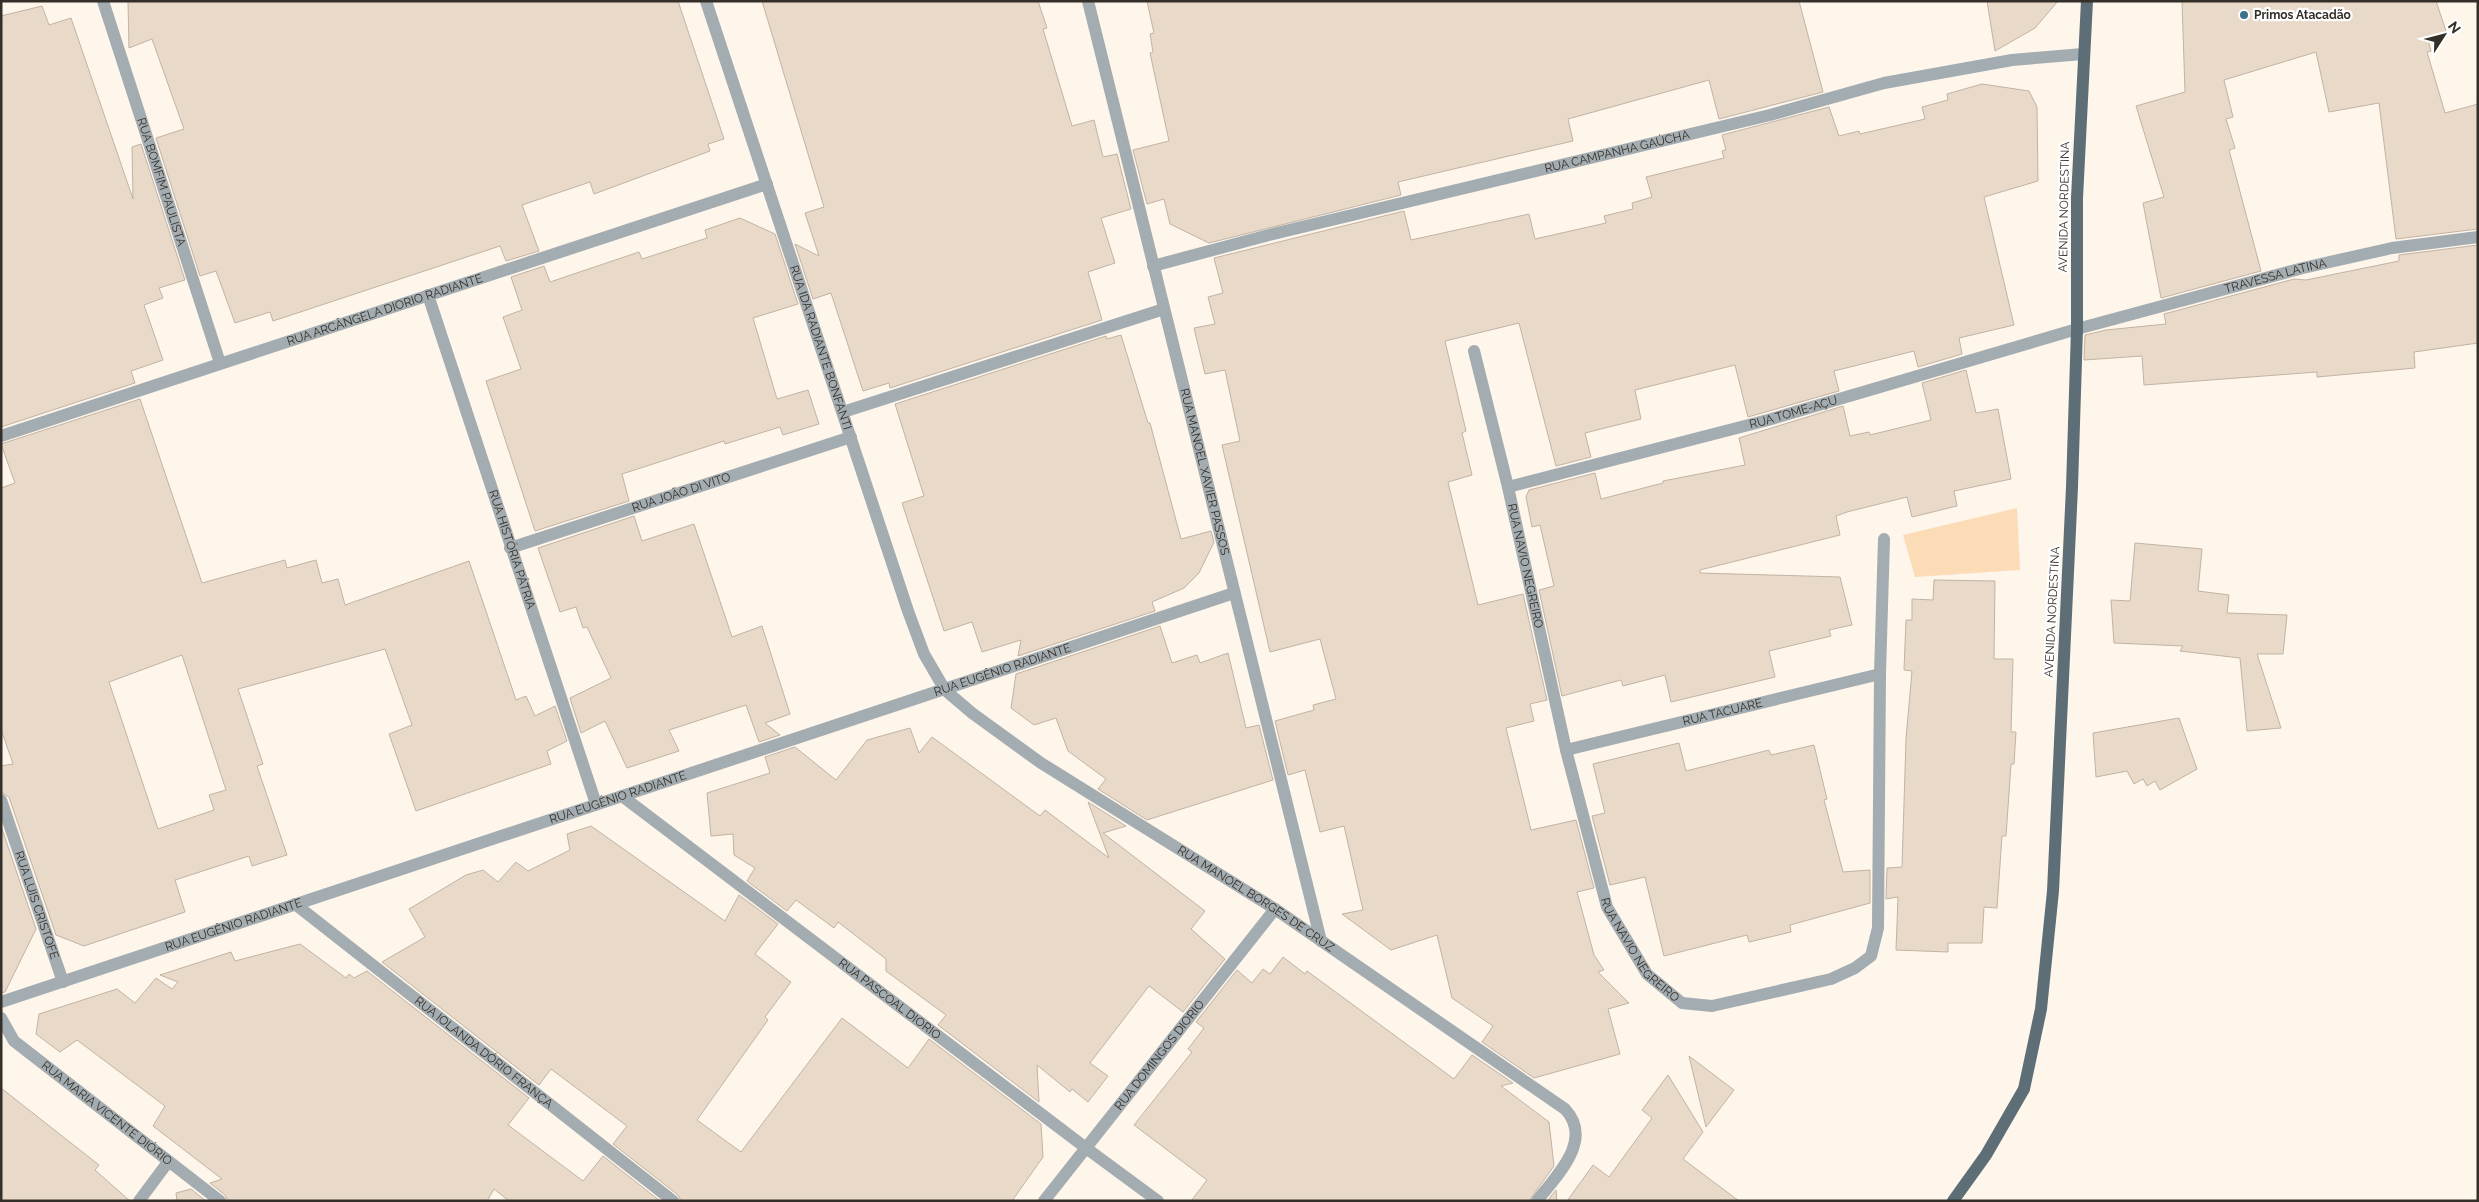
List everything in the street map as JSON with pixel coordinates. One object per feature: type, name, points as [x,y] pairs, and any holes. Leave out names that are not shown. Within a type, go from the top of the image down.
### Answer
[{"type":"main road","name":"AVENIDA NORDESTINA","points":[[1953,1201],[1986,1155],[2024,1089],[2041,1008],[2053,891],[2077,329],[2077,198],[2087,1]]},
{"type":"street","name":"RUA BOMFIM PAULISTA","points":[[103,1],[220,363]]},
{"type":"street","name":"RUA IDA RADIANTE BONFANTI","points":[[706,1],[908,611],[924,654],[945,690]]},
{"type":"street","name":"RUA MANOEL XAVIER PASSOS","points":[[1088,1],[1321,941]]},
{"type":"street","name":"RUA CAMPANHA GAÚCHA","points":[[1153,266],[1269,235],[1770,115],[1884,83],[2012,60],[2083,54]]},
{"type":"street","name":"RUA ARCÂNGELA DIORIO RADIANTE","points":[[1,436],[767,184]]},
{"type":"street","name":"TRAVESSA LATINA","points":[[2077,329],[2303,268],[2392,248],[2478,237]]},
{"type":"street","name":"RUA HISTÓRIA PÁTRIA","points":[[428,295],[596,804]]},
{"type":"street","points":[[843,412],[1164,309]]},
{"type":"street","name":"RUA TOME-AÇU","points":[[1508,487],[1768,420],[2077,329]]},
{"type":"street","name":"RUA NAVIO NEGREIRO","points":[[1474,351],[1508,487],[1566,750],[1607,907],[1647,974],[1682,1003],[1712,1006],[1831,979],[1855,968],[1871,956],[1878,928],[1880,674],[1884,539]]},
{"type":"street","name":"RUA JOÃO DI VITO","points":[[510,548],[851,437]]},
{"type":"street","name":"RUA EUGÊNIO RADIANTE","points":[[1,1002],[1234,593]]},
{"type":"street","name":"RUA TACUARE","points":[[1566,750],[1880,674]]},
{"type":"street","name":"RUA MANOEL BORGES DE CRUZ","points":[[945,690],[972,713],[1041,763],[1275,910],[1565,1109],[1573,1118],[1578,1131],[1574,1148],[1560,1172],[1537,1201]]},
{"type":"street","name":"RUA PASCOAL DIORIO","points":[[622,796],[1158,1201]]},
{"type":"street","name":"RUA LUIS CRISTOFE","points":[[1,800],[63,982]]},
{"type":"street","name":"RUA IOLANDA DÓRIO FRANÇA","points":[[295,904],[673,1201]]},
{"type":"street","name":"RUA DOMINGOS DIORIO","points":[[1044,1201],[1275,910]]},
{"type":"street","name":"RUA MARIA VICENTE DIÓRIO","points":[[1,1018],[14,1041],[220,1201]]},
{"type":"street","points":[[139,1201],[168,1162]]},
{"type":"shaded area","points":[[2017,508],[2020,570],[1915,577],[1903,535]]},
{"type":"building","points":[[128,1],[678,1],[724,139],[708,144],[710,151],[594,194],[590,182],[522,205],[539,251],[506,261],[500,246],[273,321],[270,312],[235,323],[216,271],[200,276],[156,138],[184,129],[152,39],[129,48]]},
{"type":"building","points":[[762,1],[1038,1],[1047,28],[1043,29],[1072,126],[1094,120],[1103,157],[1117,154],[1131,209],[1101,218],[1115,263],[1088,272],[1102,320],[890,388],[889,383],[863,391],[831,293],[813,299],[795,244],[819,256],[805,213],[824,207]]},
{"type":"building","points":[[1147,1],[1799,1],[1823,92],[1719,119],[1709,80],[1568,119],[1573,141],[1398,182],[1401,195],[1209,243],[1170,224],[1164,199],[1147,204],[1133,150],[1169,141],[1150,53],[1153,52],[1150,34],[1154,33]]},
{"type":"building","points":[[1987,1],[2058,1],[2035,28],[1995,51]]},
{"type":"building","points":[[2182,1],[2436,1],[2447,34],[2428,40],[2431,51],[2427,52],[2445,113],[2478,104],[2478,229],[2396,239],[2379,103],[2329,112],[2316,52],[2224,80],[2233,117],[2226,119],[2235,148],[2229,150],[2261,271],[2161,298],[2143,203],[2164,197],[2136,106],[2185,92]]},
{"type":"building","points":[[42,6],[49,25],[71,18],[133,199],[132,147],[141,144],[185,280],[159,288],[163,298],[144,305],[163,360],[131,371],[135,383],[1,427],[1,16]]},
{"type":"building","points":[[1982,84],[2029,91],[2037,107],[2038,181],[1984,197],[2014,325],[1959,338],[1962,354],[1918,367],[1914,351],[1834,371],[1839,391],[1748,417],[1735,365],[1635,390],[1641,419],[1585,433],[1591,457],[1556,466],[1519,323],[1445,341],[1466,431],[1462,433],[1472,475],[1448,482],[1478,605],[1523,594],[1547,700],[1530,704],[1534,721],[1506,728],[1531,830],[1576,820],[1594,888],[1577,892],[1594,955],[1604,970],[1598,972],[1629,1003],[1608,1009],[1620,1054],[1534,1078],[1482,1042],[1493,1026],[1452,998],[1437,935],[1391,950],[1342,914],[1363,910],[1344,826],[1320,832],[1305,770],[1288,775],[1275,721],[1314,710],[1313,705],[1336,699],[1320,639],[1270,652],[1222,445],[1240,441],[1225,370],[1205,374],[1194,328],[1215,324],[1208,297],[1223,293],[1214,258],[1404,211],[1411,240],[1529,214],[1535,239],[1606,223],[1604,216],[1633,209],[1632,203],[1652,197],[1646,177],[1724,158],[1722,151],[1726,150],[1722,135],[1829,107],[1839,136],[1859,131],[1860,134],[1925,119],[1922,107],[1948,100],[1947,94]]},
{"type":"building","points":[[740,218],[775,234],[798,304],[753,318],[777,399],[808,390],[819,424],[783,435],[780,427],[725,444],[724,441],[622,474],[629,501],[535,531],[486,381],[521,369],[503,317],[522,310],[511,277],[544,266],[550,282],[639,252],[642,259],[707,238],[705,230]]},
{"type":"building","points":[[2478,245],[2478,343],[2414,352],[2415,368],[2317,377],[2317,372],[2144,385],[2142,356],[2084,360],[2085,335],[2106,330],[2166,324],[2164,314],[2294,279],[2306,280],[2399,261],[2399,255]]},
{"type":"building","points":[[1121,335],[1148,423],[1150,423],[1181,539],[1211,531],[1214,542],[1199,573],[1184,588],[1152,602],[1155,611],[1018,656],[1021,640],[982,652],[972,622],[944,631],[902,503],[924,496],[895,404],[1106,336],[1107,339]]},
{"type":"building","points":[[1966,370],[1976,413],[1998,409],[2011,479],[1954,491],[1957,506],[1912,517],[1907,497],[1847,512],[1836,516],[1840,535],[1700,570],[1700,573],[1840,577],[1852,625],[1829,630],[1831,636],[1769,651],[1775,677],[1671,702],[1665,675],[1623,686],[1621,680],[1562,696],[1539,590],[1554,586],[1540,525],[1532,527],[1526,497],[1529,490],[1595,473],[1601,499],[1663,483],[1663,481],[1745,465],[1739,438],[1843,406],[1850,436],[1869,432],[1870,435],[1931,420],[1922,383]]},
{"type":"building","points":[[140,399],[202,583],[285,560],[287,568],[316,560],[322,583],[338,579],[345,605],[469,561],[516,700],[526,696],[535,716],[555,706],[567,741],[547,751],[551,764],[416,811],[389,734],[412,725],[385,649],[238,689],[263,764],[257,766],[287,855],[252,866],[249,856],[175,880],[185,912],[84,946],[56,935],[9,797],[1,792],[1,766],[13,764],[1,729],[1,488],[15,483],[1,444]],"holes":[[[182,655],[226,790],[209,795],[214,810],[158,829],[109,682]]]},
{"type":"building","points":[[634,516],[642,541],[694,524],[732,637],[762,626],[790,714],[765,723],[780,735],[759,742],[746,705],[669,730],[679,751],[627,768],[605,721],[581,733],[570,698],[611,678],[587,627],[583,628],[576,607],[560,612],[538,548]]},
{"type":"building","points":[[2135,543],[2202,549],[2198,591],[2229,595],[2227,613],[2287,615],[2283,654],[2257,654],[2281,728],[2247,731],[2240,658],[2180,651],[2183,646],[2114,643],[2111,600],[2130,601]]},
{"type":"building","points":[[1934,580],[1995,581],[1994,659],[2013,659],[2011,732],[2016,732],[2014,764],[2011,764],[2006,836],[2002,836],[1997,908],[1984,907],[1982,943],[1948,943],[1948,952],[1896,950],[1898,897],[1886,899],[1887,868],[1902,867],[1906,739],[1912,671],[1904,670],[1906,620],[1912,620],[1912,599],[1933,600]]},
{"type":"building","points":[[1160,626],[1172,663],[1197,655],[1200,663],[1228,653],[1246,728],[1259,725],[1273,780],[1147,820],[1098,789],[1106,779],[1068,751],[1056,718],[1034,725],[1011,708],[1016,674]]},
{"type":"building","points":[[2179,718],[2197,769],[2160,790],[2155,781],[2147,786],[2143,779],[2134,784],[2127,771],[2096,777],[2093,733]]},
{"type":"building","points":[[910,728],[919,753],[932,737],[1040,816],[1045,810],[1109,858],[1088,802],[1126,826],[1103,833],[1205,911],[1191,929],[1225,959],[1183,1012],[1149,986],[1090,1063],[1108,1076],[1088,1102],[1072,1089],[1070,1092],[1037,1065],[1039,1102],[938,1025],[946,1015],[886,971],[886,959],[838,922],[834,928],[796,900],[787,911],[747,881],[755,868],[734,855],[733,834],[711,836],[707,793],[770,773],[765,757],[795,747],[836,780],[867,740]]},
{"type":"building","points":[[1679,743],[1686,771],[1769,750],[1771,755],[1814,745],[1827,799],[1824,800],[1843,872],[1870,870],[1870,903],[1790,925],[1791,932],[1749,942],[1747,935],[1664,956],[1645,877],[1610,885],[1592,816],[1605,813],[1593,764]]},
{"type":"building","points":[[1,826],[36,929],[5,992],[1,993]]},
{"type":"building","points":[[591,826],[725,921],[739,895],[778,924],[755,954],[791,982],[765,1017],[768,1020],[697,1120],[741,1152],[842,1018],[908,1068],[929,1039],[1041,1124],[1043,1157],[1012,1201],[681,1201],[678,1195],[613,1144],[627,1126],[551,1069],[539,1085],[382,962],[425,937],[409,909],[466,875],[483,870],[498,882],[516,862],[528,871],[570,850],[567,834]]},
{"type":"building","points":[[300,944],[346,978],[349,974],[354,978],[367,971],[529,1098],[508,1125],[583,1181],[603,1156],[660,1201],[509,1201],[494,1189],[487,1201],[228,1201],[225,1195],[210,1183],[222,1179],[153,1126],[165,1106],[77,1040],[60,1052],[36,1034],[39,1014],[117,989],[135,1003],[156,978],[172,989],[178,982],[160,975],[231,952],[235,961]]},
{"type":"building","points":[[1283,957],[1305,974],[1307,971],[1454,1079],[1472,1055],[1513,1083],[1501,1086],[1549,1122],[1554,1166],[1529,1201],[1191,1201],[1207,1180],[1134,1125],[1192,1052],[1188,1049],[1204,1028],[1196,1022],[1237,970],[1252,983],[1263,969],[1270,974]]},
{"type":"building","points":[[1689,1056],[1734,1090],[1706,1127]]},
{"type":"building","points":[[1668,1075],[1703,1132],[1683,1159],[1739,1201],[1567,1201],[1593,1165],[1609,1177],[1652,1118],[1642,1110]]},
{"type":"building","points":[[1,1088],[99,1165],[95,1170],[130,1201],[1,1201]]},
{"type":"building","points":[[191,1189],[206,1201],[177,1201],[176,1193]]},
{"type":"building","points":[[1556,1190],[1557,1201],[1548,1201],[1551,1196]]},
{"type":"place","name":"Primos Atacadão","points":[[2244,15]]}]
